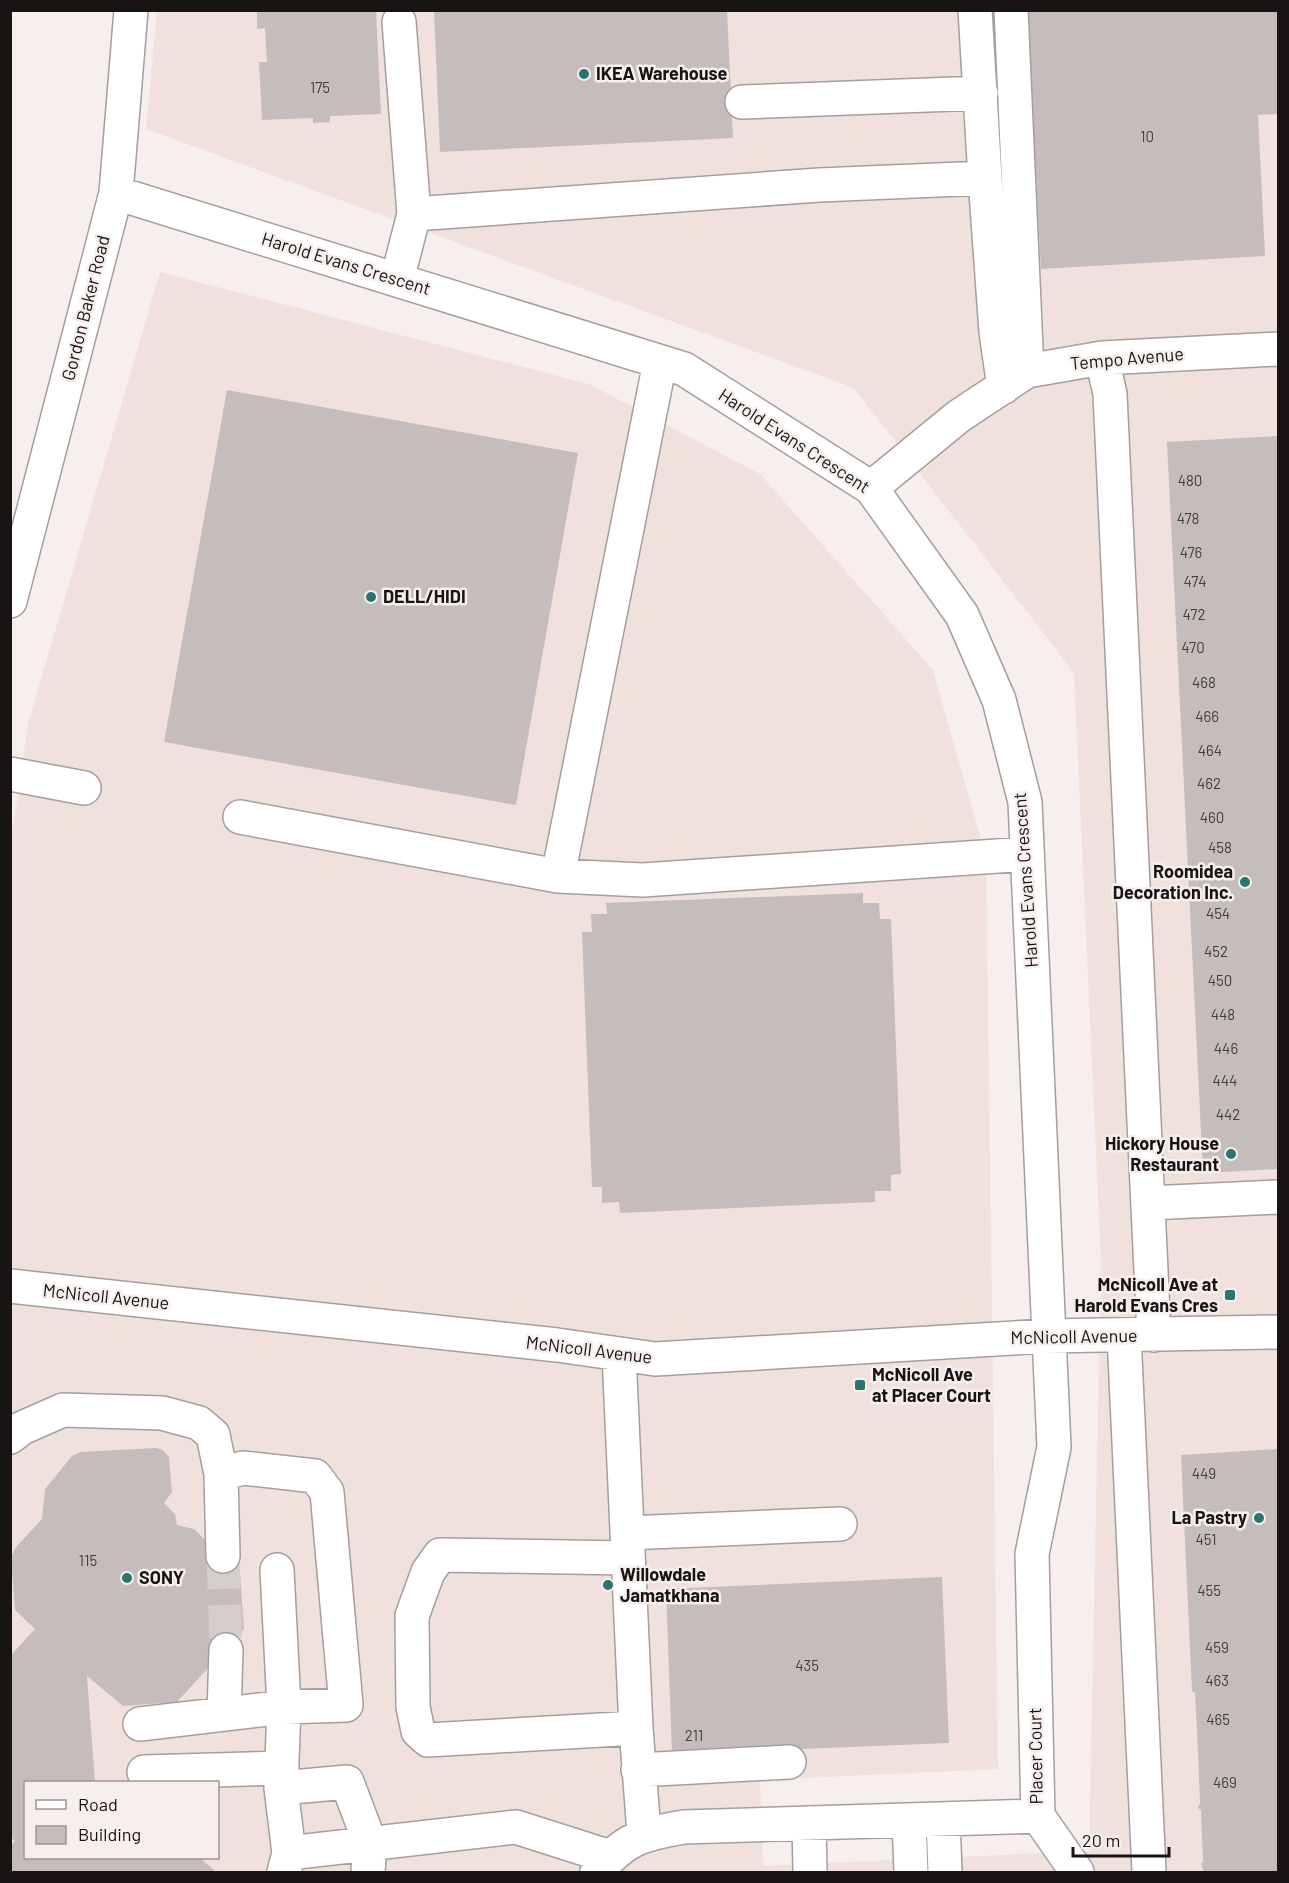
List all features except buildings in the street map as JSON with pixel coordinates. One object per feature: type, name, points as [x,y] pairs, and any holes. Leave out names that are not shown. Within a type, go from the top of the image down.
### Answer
[{"type":"street","name":"Gordon Baker Road","points":[[10,601],[116,193],[131,10]]},
{"type":"street","points":[[975,10],[996,332],[1016,379]]},
{"type":"street","points":[[1011,10],[1016,379]]},
{"type":"street","points":[[397,280],[414,214],[399,22]]},
{"type":"street","points":[[742,102],[981,93]]},
{"type":"street","points":[[414,214],[819,185],[985,178]]},
{"type":"street","name":"Harold Evans Crescent","points":[[116,193],[684,369],[871,488],[962,615],[999,700],[1025,802],[1047,1336]]},
{"type":"street","name":"Tempo Avenue","points":[[871,488],[959,416],[1016,379],[1102,358],[1278,349]]},
{"type":"street","points":[[1102,358],[1110,394],[1149,1203],[1139,1335],[1149,1872]]},
{"type":"street","points":[[558,876],[660,362]]},
{"type":"street","points":[[10,774],[84,788]]},
{"type":"street","points":[[240,817],[558,876],[643,880],[1027,854]]},
{"type":"street","points":[[1149,1203],[1278,1197]]},
{"type":"street","name":"McNicoll Avenue","points":[[10,1286],[655,1359],[1047,1336],[1278,1332]]},
{"type":"street","name":"Placer Court","points":[[607,1867],[644,1833],[684,1827],[1038,1816],[1032,1554],[1054,1447],[1047,1336]]},
{"type":"street","points":[[619,1354],[638,1770],[644,1833]]},
{"type":"street","points":[[10,1437],[22,1428],[63,1410],[162,1413],[199,1423],[213,1435],[221,1474],[223,1556]]},
{"type":"street","points":[[140,1724],[284,1707],[346,1705],[327,1492],[315,1476],[243,1468],[221,1474]]},
{"type":"street","points":[[636,1728],[428,1740],[418,1731],[413,1707],[412,1616],[428,1572],[440,1556],[627,1545],[840,1524]]},
{"type":"street","points":[[277,1570],[284,1707],[281,1778],[287,1863],[369,1858],[516,1827],[607,1867]]},
{"type":"street","points":[[224,1714],[226,1650]]},
{"type":"street","points":[[638,1770],[789,1762]]},
{"type":"street","points":[[144,1772],[347,1782],[369,1858]]},
{"type":"street","points":[[1038,1816],[1077,1872]]},
{"type":"street","points":[[943,1819],[945,1872]]},
{"type":"street","points":[[909,1820],[911,1872]]},
{"type":"street","points":[[809,1823],[810,1872]]},
{"type":"shaded area","points":[[157,11],[1278,11],[1278,1872],[11,1872],[11,841],[28,724],[160,272],[589,384],[760,474],[933,670],[986,857],[998,1769],[760,1780],[763,1866],[1089,1851],[1101,1262],[1074,673],[854,388],[146,129]]},
{"type":"tunnel","points":[[223,1556],[226,1650]]},
{"type":"place","name":"IKEA Warehouse","points":[[584,74]]},
{"type":"place","name":"DELL/HIDI","points":[[371,597]]},
{"type":"place","name":"Roomidea Decoration Inc.","points":[[1245,882]]},
{"type":"place","name":"Hickory House Restaurant","points":[[1231,1154]]},
{"type":"place","name":"McNicoll Ave at Harold Evans Cres","points":[[1230,1295]]},
{"type":"place","name":"McNicoll Ave at Placer Court","points":[[860,1385]]},
{"type":"place","name":"La Pastry","points":[[1259,1518]]},
{"type":"place","name":"SONY","points":[[127,1578]]},
{"type":"place","name":"Willowdale Jamatkhana","points":[[608,1585]]}]
